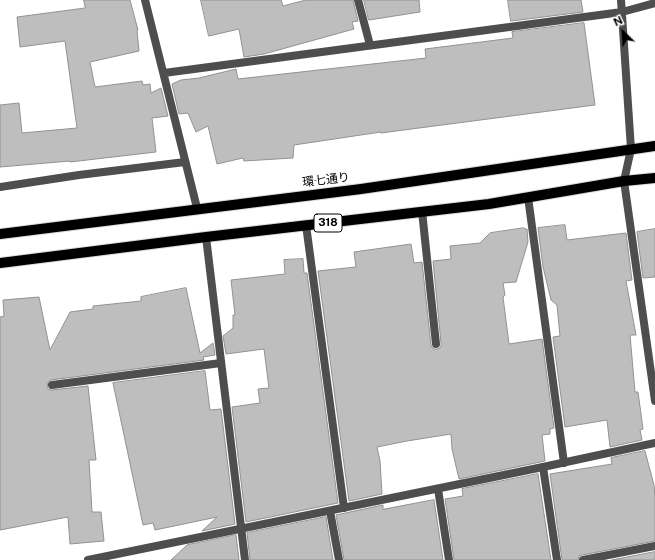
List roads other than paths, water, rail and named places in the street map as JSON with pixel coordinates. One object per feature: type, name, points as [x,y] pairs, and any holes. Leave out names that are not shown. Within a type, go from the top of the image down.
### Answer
[{"type":"main road","name":"環七通り","points":[[0,234],[197,208],[361,189],[655,146]]},
{"type":"main road","name":"318","points":[[0,264],[206,237],[489,204],[624,181],[655,178]]},
{"type":"street","points":[[144,0],[164,73],[197,208]]},
{"type":"street","points":[[358,0],[370,45]]},
{"type":"street","points":[[621,0],[631,149],[624,181],[655,401]]},
{"type":"street","points":[[164,73],[622,12],[655,3]]},
{"type":"street","points":[[0,187],[79,175],[185,162]]},
{"type":"street","points":[[528,197],[564,463]]},
{"type":"street","points":[[422,211],[436,344]]},
{"type":"street","points":[[306,225],[344,508]]},
{"type":"street","points":[[206,237],[244,560]]},
{"type":"street","points":[[52,385],[221,363]]},
{"type":"street","points":[[88,560],[655,443]]},
{"type":"street","points":[[543,467],[557,560]]},
{"type":"street","points":[[438,489],[449,560]]},
{"type":"street","points":[[330,511],[340,560]]},
{"type":"street","points":[[583,560],[655,546]]}]
